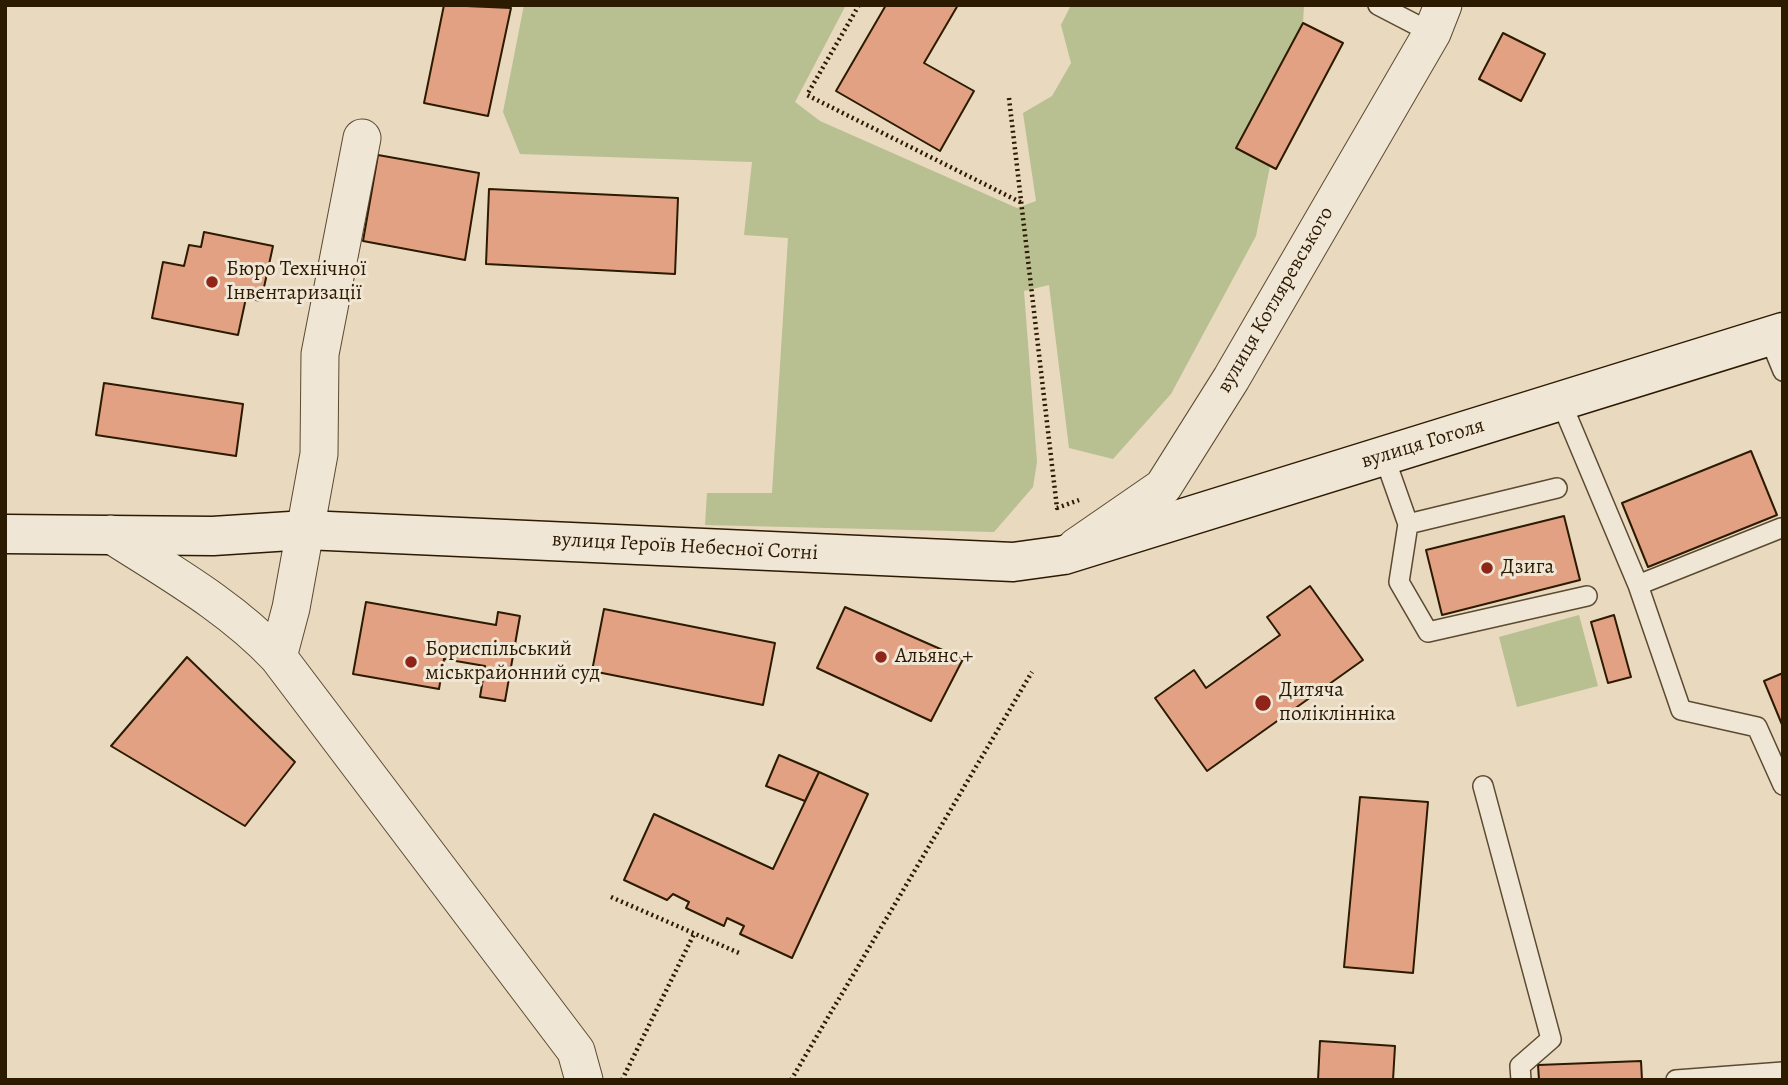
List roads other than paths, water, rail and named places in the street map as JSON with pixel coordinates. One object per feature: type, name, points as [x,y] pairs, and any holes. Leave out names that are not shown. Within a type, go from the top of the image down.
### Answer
[{"type":"street","name":"вулиця Котляревського","points":[[1064,555],[1163,487],[1231,379],[1437,19]]},
{"type":"street","points":[[278,657],[306,530],[319,454],[320,354],[362,138]]},
{"type":"street","name":"вулиця Гоголя","points":[[1064,555],[1561,401],[1778,346]]},
{"type":"street","name":"вулиця Героїв Небесної Сотні","points":[[5,534],[214,536],[306,530],[1013,562],[1064,555]]},
{"type":"street","points":[[110,534],[219,604],[250,627],[278,657],[576,1051],[584,1080]]},
{"type":"lane","points":[[1378,5],[1437,19]]},
{"type":"lane","points":[[1561,401],[1637,585],[1681,710],[1757,727],[1783,785]]},
{"type":"lane","points":[[1384,456],[1408,524],[1399,582],[1428,632],[1587,596]]},
{"type":"lane","points":[[1408,524],[1557,488]]},
{"type":"lane","points":[[1637,585],[1781,528]]},
{"type":"lane","points":[[1483,786],[1551,1039],[1520,1066],[1521,1080]]},
{"type":"lane","points":[[1676,1080],[1783,1072]]},
{"type":"place","name":"Бюро Технічної Інвентаризації","points":[[212,282]]},
{"type":"place","name":"Дзига","points":[[1487,568]]},
{"type":"place","name":"Альянс +","points":[[881,657]]},
{"type":"place","name":"Бориспільський міськрайонний суд","points":[[411,662]]},
{"type":"place","name":"Дитяча поліклінніка","points":[[1263,703]]}]
